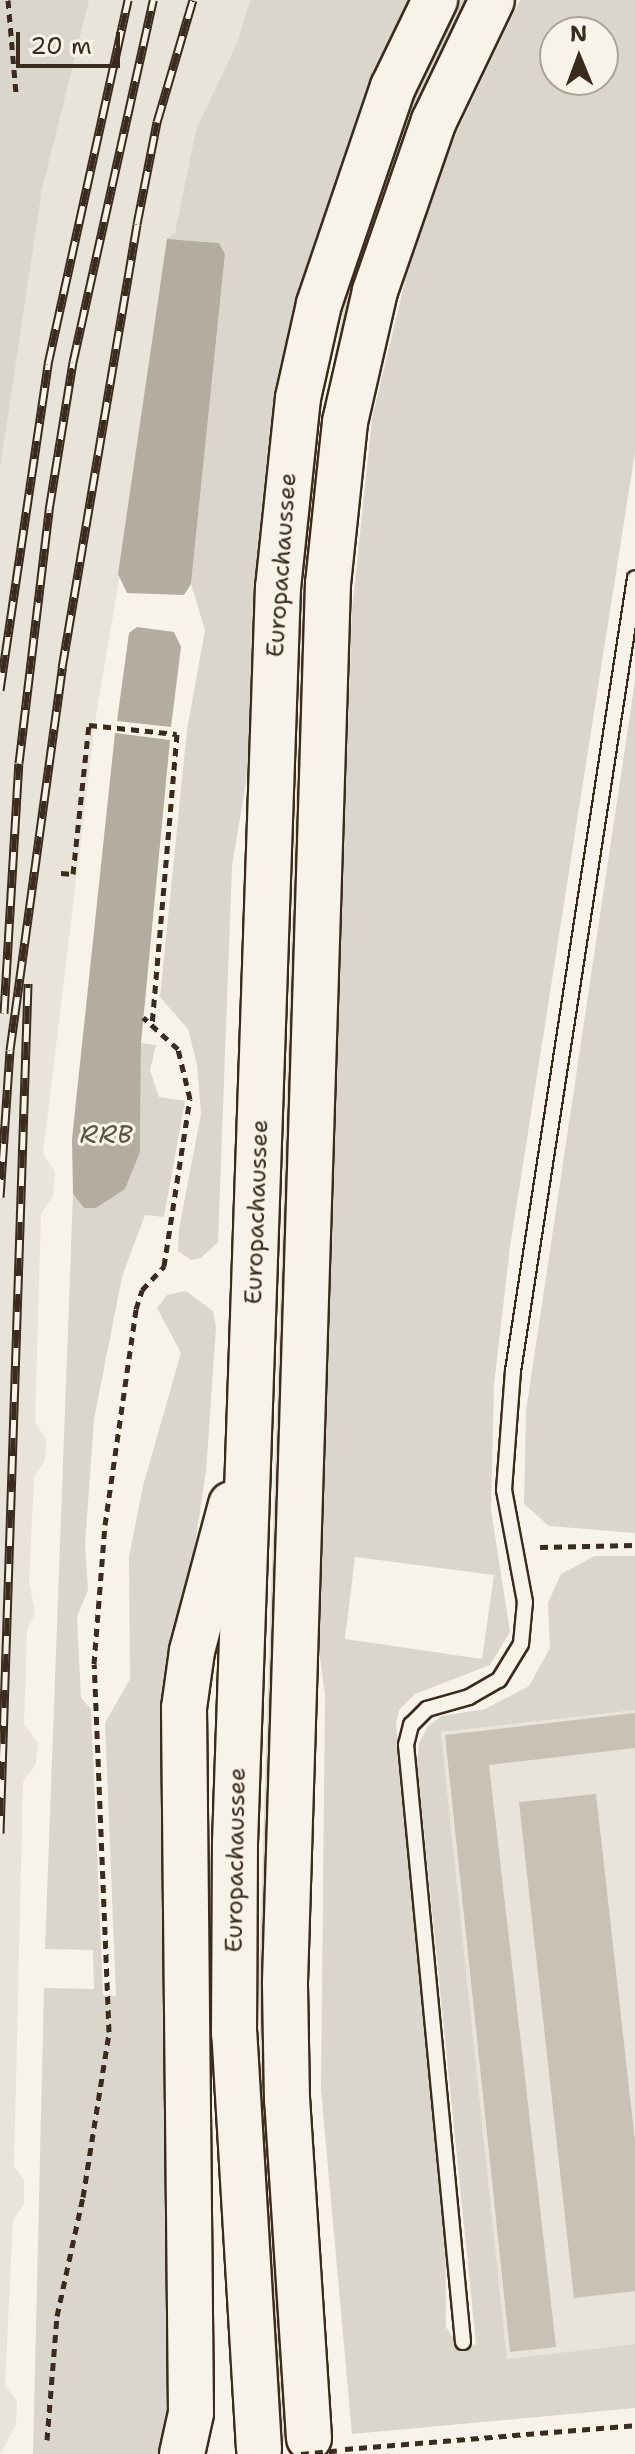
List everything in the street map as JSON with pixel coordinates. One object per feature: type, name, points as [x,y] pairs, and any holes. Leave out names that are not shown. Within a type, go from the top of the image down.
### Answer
[{"type":"main road","name":"Europachaussee","points":[[290,2447],[234,2034],[235,1843],[272,744],[285,492],[298,398],[332,259],[393,87],[435,0]]},
{"type":"main road","name":"Europachaussee","points":[[290,2447],[285,1982],[328,584],[345,422],[375,291],[434,121],[492,0]]},
{"type":"main road","points":[[182,2454],[191,2413],[184,1708],[192,1651],[251,1424]]},
{"type":"lane","points":[[463,2342],[406,1745],[411,1725],[427,1709],[469,1697],[499,1680],[521,1644],[525,1602],[504,1490],[513,1371],[635,578]]},
{"type":"path","points":[[8,0],[16,94]]},
{"type":"path","points":[[61,873],[73,874],[89,725],[177,734],[152,1025]]},
{"type":"path","points":[[47,2440],[57,2316],[83,2197],[109,2032],[94,1664],[105,1525],[136,1309],[142,1290],[164,1266],[190,1099],[178,1049],[143,1017]]},
{"type":"path","points":[[516,1548],[635,1545]]},
{"type":"path","points":[[290,2447],[635,2425]]},
{"type":"shaded area","points":[[0,0],[89,0],[42,190],[0,469]]},
{"type":"shaded area","points":[[88,0],[250,0],[238,40],[196,130],[96,715],[43,1154],[55,1172],[53,1196],[41,1214],[35,1422],[46,1439],[45,1461],[34,1477],[29,1581],[35,1614],[27,1630],[24,1724],[38,1743],[36,1764],[23,1782],[14,2166],[24,2180],[24,2204],[13,2221],[5,2385],[17,2401],[16,2425],[0,2454],[0,466],[42,190]]},
{"type":"shaded area","points":[[250,0],[415,0],[269,503],[246,782],[232,866],[218,1242],[201,1258],[191,1260],[178,1251],[179,1229],[201,1114],[197,1065],[188,1029],[160,997],[187,730],[205,630],[191,584],[225,254],[219,243],[167,239],[175,233],[196,130],[238,40]]},
{"type":"shaded area","points":[[459,0],[474,0],[341,374],[296,2439],[283,2441],[262,2134],[259,1979],[302,608],[311,483],[346,296],[417,90]]},
{"type":"shaded area","points":[[520,0],[635,0],[635,452],[510,1247],[494,1385],[491,1510],[510,1632],[490,1665],[415,1694],[399,1710],[396,1723],[445,2196],[446,2327],[461,2350],[476,2344],[417,1762],[419,1743],[428,1726],[442,1716],[485,1709],[529,1686],[550,1648],[548,1603],[561,1574],[595,1556],[635,1556],[635,1710],[441,1732],[507,2359],[635,2344],[635,2408],[352,2434],[321,2090],[325,1695],[317,1635],[352,611],[372,418],[415,240],[453,140]],"holes":[[[355,1557],[494,1575],[482,1659],[345,1639]]]},
{"type":"shaded area","points":[[635,681],[635,1533],[549,1526],[524,1504],[526,1411]]},
{"type":"shaded area","points":[[141,1043],[156,1045],[150,1070],[159,1097],[185,1101],[164,1217],[145,1215],[122,1277],[94,1419],[85,1545],[88,1590],[77,1617],[81,1698],[91,1709],[103,1995],[116,1996],[105,1723],[130,1679],[129,1557],[143,1486],[181,1353],[157,1308],[167,1295],[186,1291],[213,1311],[216,1328],[206,1471],[183,1625],[173,2408],[158,2454],[33,2454],[44,1988],[94,1989],[93,1950],[45,1949],[73,1194],[84,1208],[96,1208],[125,1188],[140,1151]]},
{"type":"shaded area","points":[[635,1710],[635,2344],[507,2360],[441,1732]]},
{"type":"water","points":[[167,239],[219,243],[225,254],[191,584],[184,595],[127,593],[118,574]]},
{"type":"water","points":[[137,627],[174,632],[181,647],[171,727],[117,721],[129,633]]},
{"type":"water","name":"RRB","points":[[115,733],[170,740],[141,1043],[140,1152],[125,1189],[96,1208],[84,1208],[73,1194],[72,1139]]},
{"type":"building","points":[[635,1713],[635,1748],[489,1765],[556,2347],[510,2352],[445,1735]]},
{"type":"building","points":[[596,1794],[635,2141],[635,2291],[574,2298],[519,1802]]},
{"type":"railway","points":[[0,690],[48,364],[128,0]]},
{"type":"railway","points":[[4,1013],[19,763],[49,510],[73,362],[153,0]]},
{"type":"railway","points":[[0,1197],[10,1050],[62,668],[157,122],[193,0]]},
{"type":"railway","points":[[0,1833],[28,983]]}]
